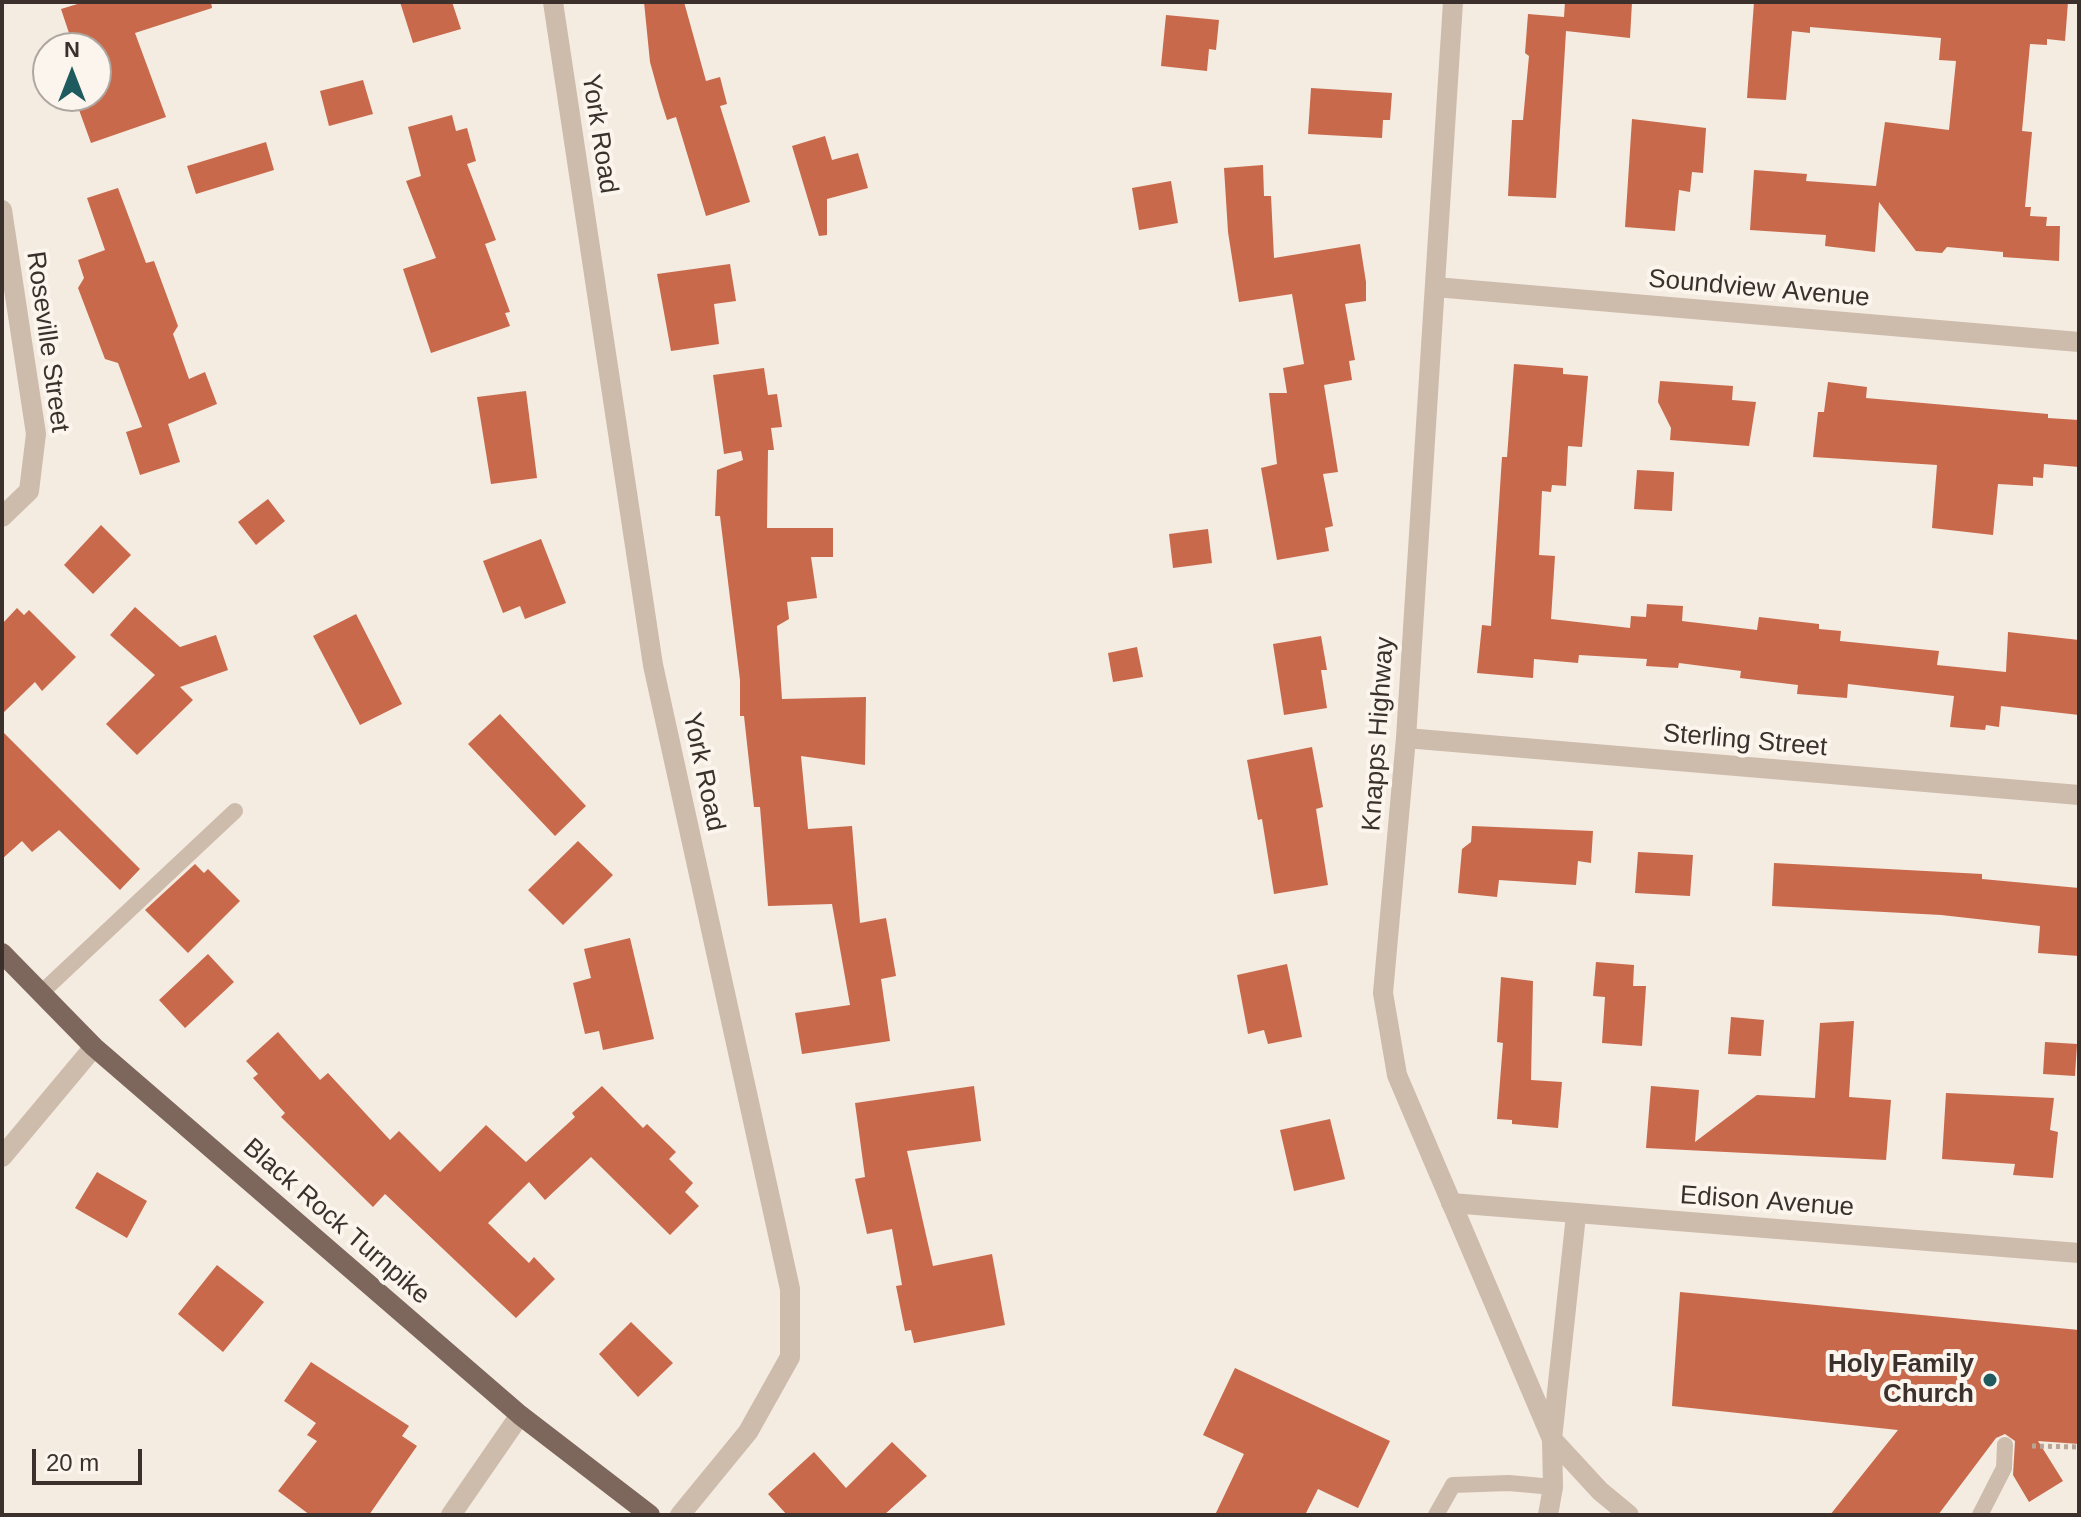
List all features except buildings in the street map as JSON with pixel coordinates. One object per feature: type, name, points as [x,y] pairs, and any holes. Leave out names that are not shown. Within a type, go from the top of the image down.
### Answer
[{"type":"main road","name":"Black Rock Turnpike","points":[[2,953],[94,1047],[520,1415],[650,1515]]},
{"type":"street","name":"York Road","points":[[553,2],[653,665],[790,1289],[790,1357],[748,1432],[680,1515]]},
{"type":"street","name":"Knapps Highway","points":[[1453,2],[1406,738],[1383,993],[1397,1075],[1552,1439]]},
{"type":"street","name":"Roseville Street","points":[[2,210],[36,434],[29,491],[2,517]]},
{"type":"street","name":"Soundview Avenue","points":[[1435,287],[2079,342]]},
{"type":"street","name":"Sterling Street","points":[[1406,738],[2079,795]]},
{"type":"street","points":[[2,1157],[94,1047]]},
{"type":"street","name":"Edison Avenue","points":[[1451,1203],[2079,1253]]},
{"type":"street","name":"Knapps Highway","points":[[1548,1515],[1553,1487],[1552,1439],[1576,1215]]},
{"type":"street","points":[[451,1515],[520,1415]]},
{"type":"street","points":[[1552,1439],[1600,1491],[1629,1515]]},
{"type":"lane","points":[[41,993],[235,811]]},
{"type":"lane","points":[[1980,1515],[2004,1468],[2005,1445]]},
{"type":"lane","points":[[1436,1515],[1453,1485],[1509,1483],[1553,1487]]},
{"type":"path","points":[[2005,1445],[2079,1447]]},
{"type":"place","name":"Holy Family Church","points":[[1990,1380]]}]
